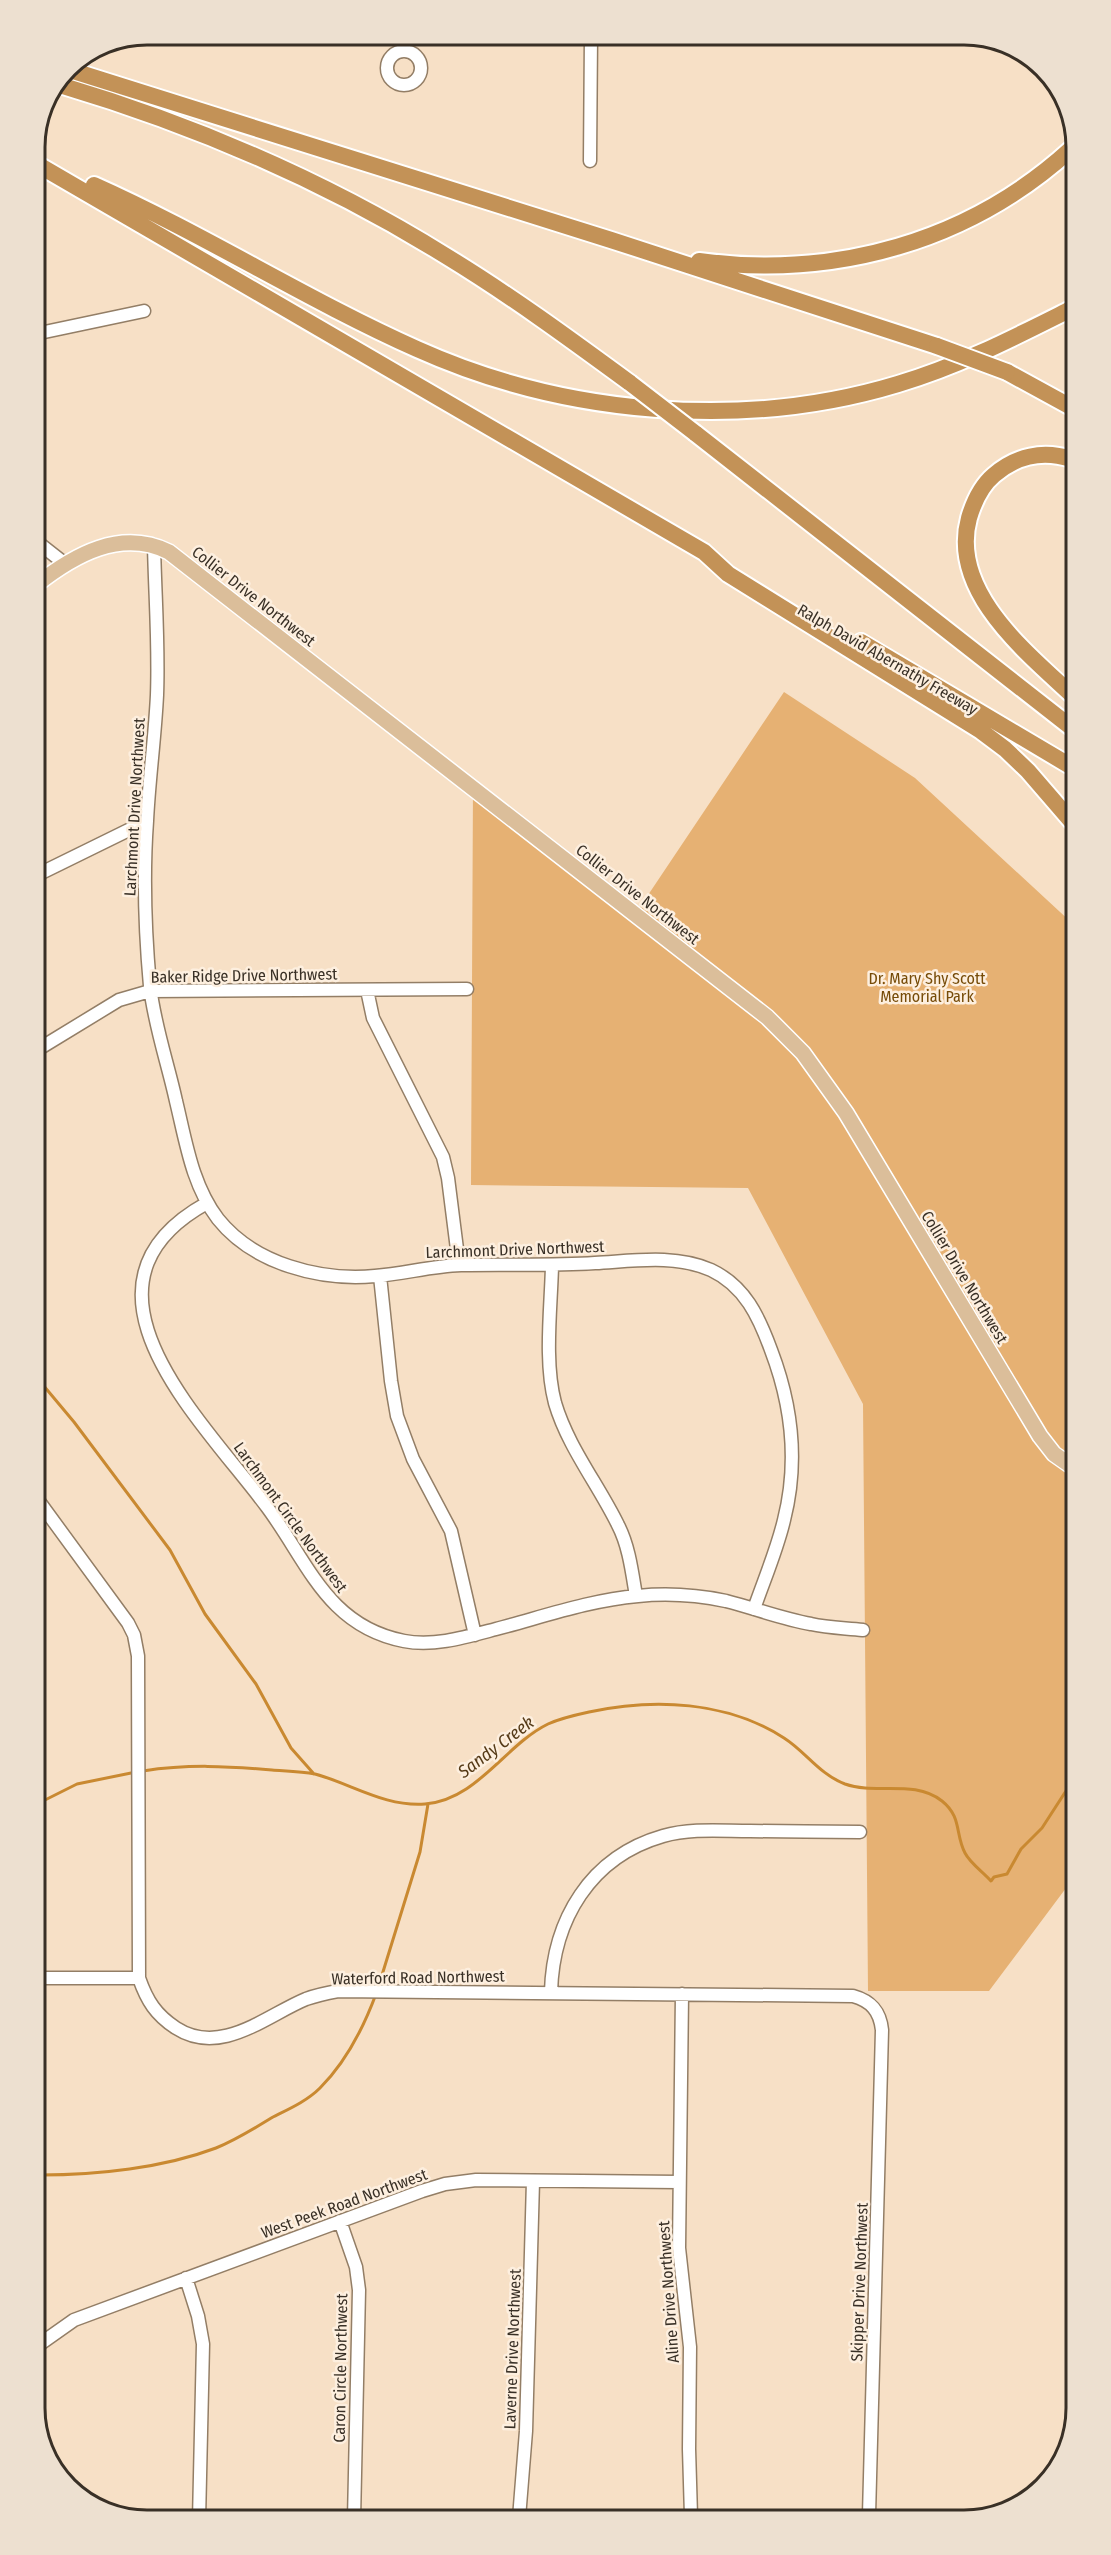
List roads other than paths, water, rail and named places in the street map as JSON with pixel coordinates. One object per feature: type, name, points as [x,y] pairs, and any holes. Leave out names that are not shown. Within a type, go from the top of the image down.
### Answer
[{"type":"highway","points":[[78,72],[611,240],[937,346],[1007,372],[1066,404]]},
{"type":"highway","points":[[65,87],[214,139],[350,202],[398,228],[490,284],[630,383],[1066,723]]},
{"type":"highway","points":[[611,240],[699,261],[746,266],[792,266],[856,258],[913,243],[983,213],[1022,188],[1066,153]]},
{"type":"highway","points":[[45,165],[120,198],[417,349],[496,378],[574,397],[638,407],[741,410],[815,403],[854,396],[906,382],[951,366],[1066,311]]},
{"type":"highway","points":[[45,167],[704,552],[729,574],[922,693],[997,743],[1028,771],[1066,815]]},
{"type":"highway","points":[[1016,336],[1066,303]]},
{"type":"highway","points":[[1066,458],[1050,455],[1031,456],[1013,462],[999,472],[985,484],[976,499],[968,524],[967,538],[975,580],[990,611],[1014,640],[1066,689]]},
{"type":"highway","name":"Ralph David Abernathy Freeway","points":[[704,552],[1066,763]]},
{"type":"main road","name":"Collier Drive Northwest","points":[[45,578],[63,563],[86,552],[120,543],[137,542],[154,545],[186,565],[773,1023],[819,1074],[846,1113],[1040,1436],[1054,1454],[1066,1462]]},
{"type":"street","points":[[404,45],[404,51]]},
{"type":"street","points":[[590,161],[591,45]]},
{"type":"street","points":[[45,332],[144,311]]},
{"type":"street","name":"Larchmont Drive Northwest","points":[[154,545],[157,690],[144,894],[150,991],[192,1168],[207,1203],[235,1237],[272,1260],[332,1276],[356,1278],[380,1276],[427,1267],[459,1265],[552,1266],[660,1260],[681,1261],[714,1271],[740,1291],[762,1324],[782,1377],[791,1419],[792,1483],[784,1522],[754,1609]]},
{"type":"street","points":[[45,548],[63,563]]},
{"type":"street","points":[[45,871],[147,821]]},
{"type":"street","name":"Baker Ridge Drive Northwest","points":[[45,1045],[118,1000],[150,991],[467,989]]},
{"type":"street","points":[[367,990],[373,1018],[443,1157],[448,1178],[459,1265]]},
{"type":"street","name":"Larchmont Circle Northwest","points":[[207,1203],[185,1215],[165,1233],[151,1256],[143,1282],[141,1307],[146,1332],[176,1388],[204,1429],[268,1508],[320,1589],[342,1612],[371,1630],[404,1641],[439,1642],[475,1635],[592,1603],[636,1596],[696,1596],[811,1624],[863,1630]]},
{"type":"street","points":[[552,1266],[550,1355],[555,1402],[576,1452],[620,1527],[630,1558],[636,1596]]},
{"type":"street","points":[[380,1276],[391,1381],[398,1416],[413,1459],[452,1531],[475,1635]]},
{"type":"street","name":"Waterford Road Northwest","points":[[45,1510],[128,1623],[134,1635],[138,1656],[140,1978],[147,2000],[162,2019],[182,2032],[207,2037],[239,2032],[264,2023],[304,2000],[338,1991],[853,1996],[871,2004],[877,2012],[881,2021],[882,2049]]},
{"type":"street","points":[[551,1992],[555,1950],[572,1907],[598,1874],[635,1847],[663,1836],[694,1830],[860,1832]]},
{"type":"street","points":[[45,1978],[140,1978]]},
{"type":"street","name":"Aline Drive Northwest","points":[[682,1994],[679,2248],[690,2347],[691,2510]]},
{"type":"street","name":"Skipper Drive Northwest","points":[[869,2510],[882,2049]]},
{"type":"street","name":"West Peek Road Northwest","points":[[45,2340],[74,2320],[445,2184],[476,2180],[679,2182]]},
{"type":"street","name":"Laverne Drive Northwest","points":[[520,2510],[526,2431],[532,2181]]},
{"type":"street","name":"Caron Circle Northwest","points":[[340,2221],[356,2266],[359,2290],[354,2510]]},
{"type":"street","points":[[186,2278],[198,2316],[203,2344],[199,2510]]},
{"type":"waterway","points":[[45,1387],[74,1422],[170,1550],[205,1614],[256,1684],[291,1748],[314,1774]]},
{"type":"waterway","name":"Sandy Creek","points":[[143,1771],[207,1766],[304,1772],[329,1778],[396,1802],[425,1804],[460,1793],[533,1733],[558,1720],[579,1714],[639,1705],[690,1706],[739,1716],[762,1726],[784,1738],[820,1769],[845,1784],[869,1788],[907,1789],[931,1794],[942,1801],[953,1813],[967,1857],[991,1881],[994,1877],[1007,1874],[1021,1849],[1042,1828],[1066,1791]]},
{"type":"waterway","name":"Sandy Creek","points":[[45,1800],[77,1784],[136,1772]]},
{"type":"waterway","points":[[378,1988],[420,1852],[428,1804]]},
{"type":"waterway","points":[[45,2175],[107,2172],[174,2161],[216,2148],[238,2138],[304,2101],[320,2088],[338,2067],[353,2044],[376,1994]]},
{"type":"park label","name":"Dr. Mary Shy Scott Memorial Park","points":[[927,987]]}]
